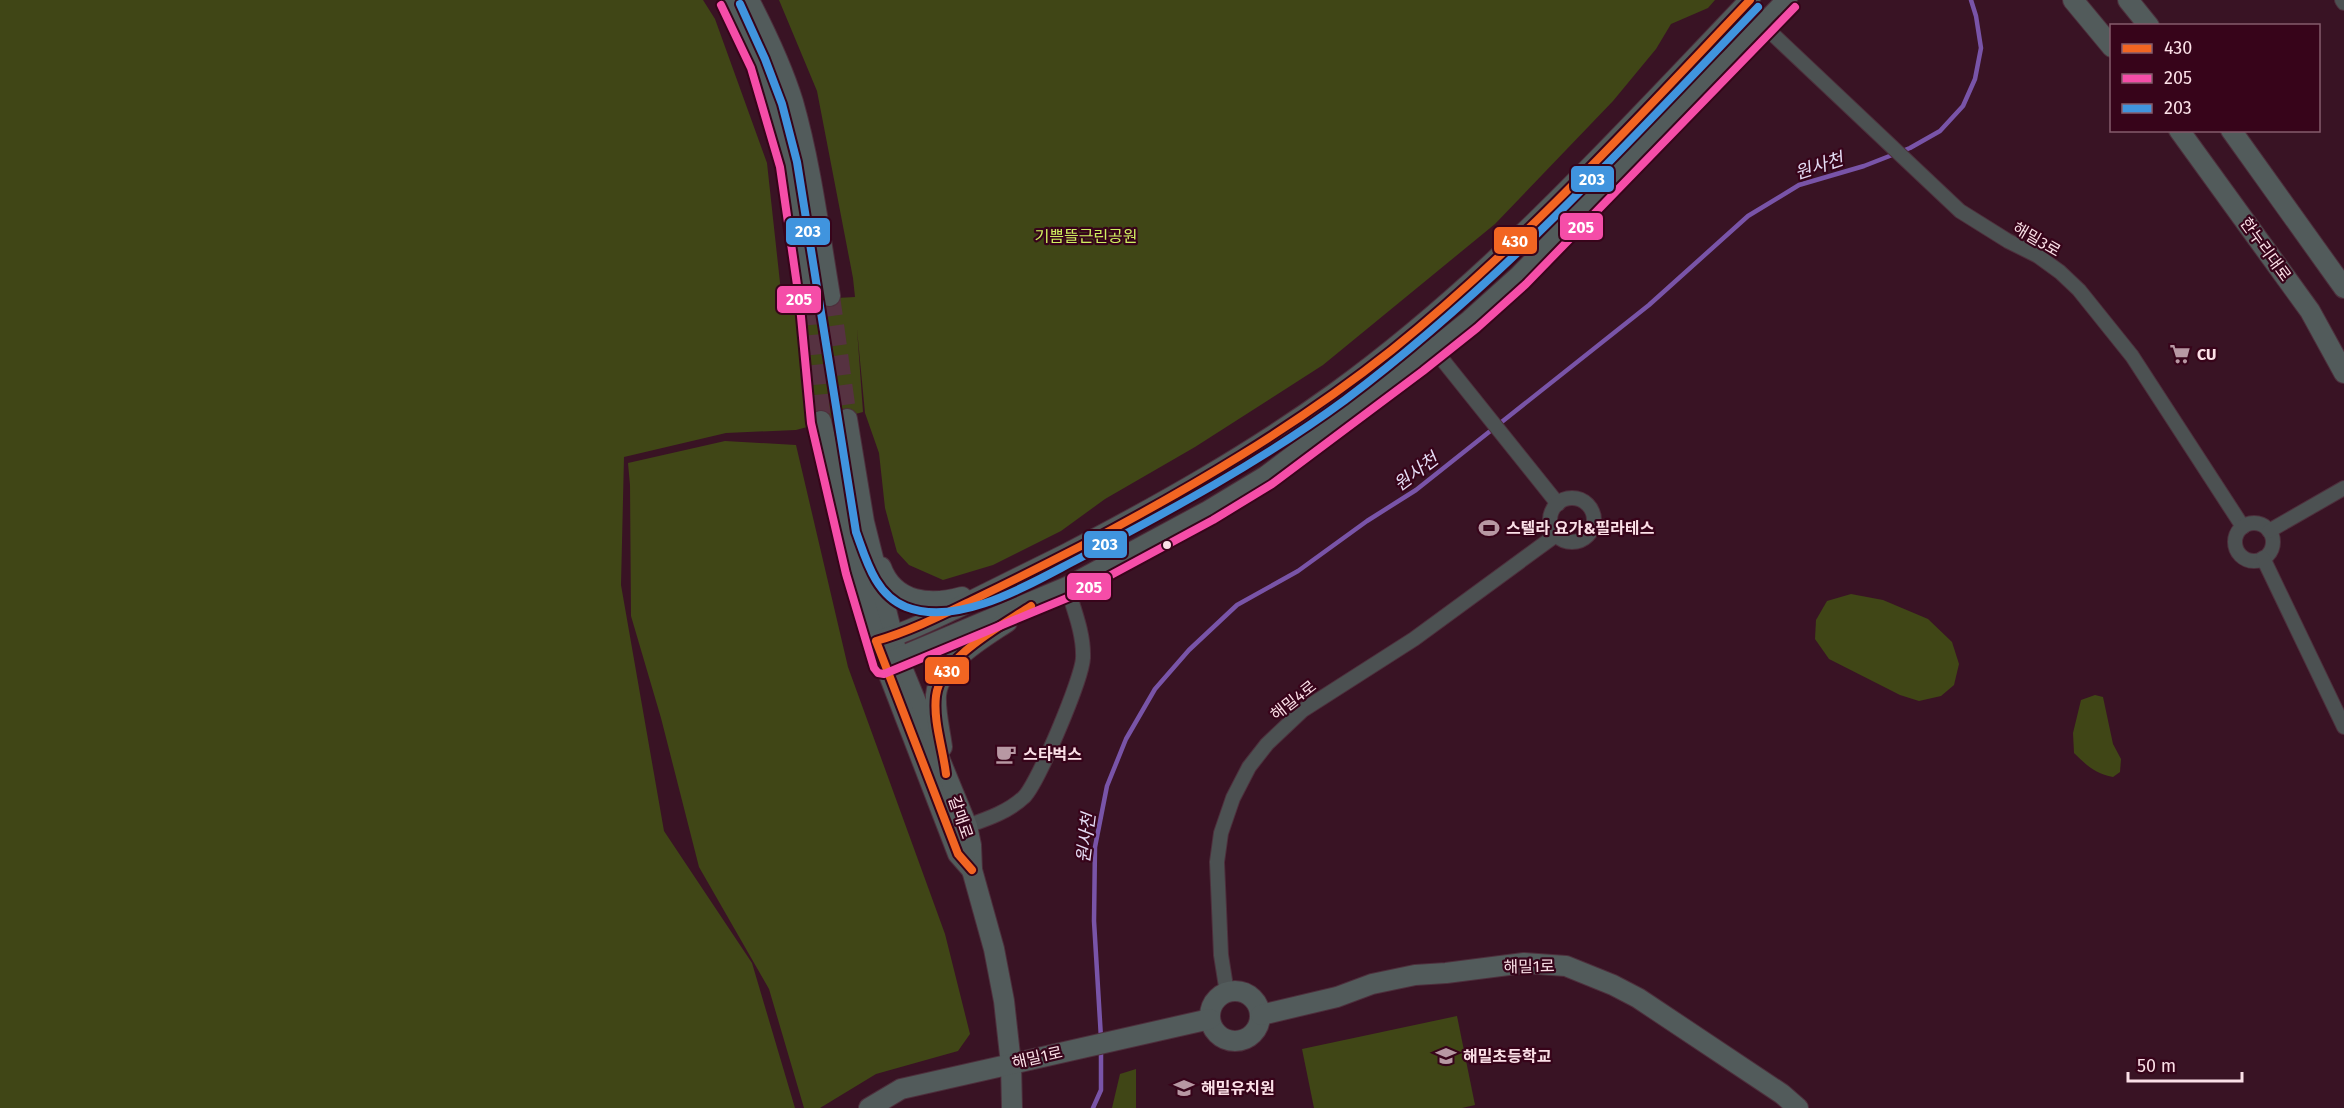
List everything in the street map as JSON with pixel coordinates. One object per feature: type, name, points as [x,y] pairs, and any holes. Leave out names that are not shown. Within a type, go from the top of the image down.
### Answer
[{"type":"street","points":[[730,0],[760,64],[790,165],[810,305]]},
{"type":"street","points":[[749,0],[776,55],[792,101],[807,160],[830,296]]},
{"type":"street","points":[[884,639],[1010,582],[1126,522],[1253,447],[1335,393],[1479,276],[1538,221],[1750,0]]},
{"type":"street","points":[[891,661],[1067,587],[1208,511],[1266,476],[1433,349],[1519,276],[1787,0]]},
{"type":"street","points":[[2073,0],[2110,45]]},
{"type":"street","points":[[2128,0],[2147,24]]},
{"type":"street","name":"해밀3로","points":[[1764,26],[1960,211],[2008,241],[2038,256],[2079,290],[2132,356],[2243,527]]},
{"type":"street","name":"한누리대로","points":[[2180,132],[2310,311],[2344,373]]},
{"type":"street","points":[[2232,132],[2344,288]]},
{"type":"street","points":[[1417,328],[1558,504]]},
{"type":"street","name":"갈매로","points":[[847,419],[884,639]]},
{"type":"street","name":"갈매로","points":[[821,421],[856,572],[884,639],[958,854],[972,870]]},
{"type":"street","points":[[2269,531],[2344,488]]},
{"type":"street","points":[[1577,499],[1588,506],[1593,518],[1590,531],[1580,540],[1568,541],[1556,535],[1550,519],[1558,504],[1563,500],[1577,499]]},
{"type":"street","points":[[2254,523],[2265,526],[2269,531],[2272,536],[2271,549],[2263,558],[2250,561],[2239,554],[2235,542],[2238,531],[2243,527],[2254,523]]},
{"type":"street","points":[[866,528],[884,576],[895,589],[908,597],[941,603],[1010,582]]},
{"type":"street","name":"해밀4로","points":[[1227,993],[1221,955],[1216,862],[1224,824],[1233,798],[1249,767],[1267,744],[1303,710],[1414,639],[1556,535]]},
{"type":"street","points":[[2263,558],[2344,727]]},
{"type":"street","points":[[967,826],[1009,808],[1025,795],[1036,779],[1080,679],[1083,659],[1082,640],[1067,587]]},
{"type":"street","points":[[947,777],[936,694],[943,678],[964,651],[1041,599]]},
{"type":"street","name":"갈매로","points":[[891,661],[947,777],[967,826],[971,844],[972,870],[994,949],[1004,1001],[1011,1064],[1012,1108]]},
{"type":"street","name":"해밀1로","points":[[1261,1015],[1337,997],[1372,984],[1415,975],[1524,963],[1566,966],[1638,998],[1782,1094],[1798,1108]]},
{"type":"street","points":[[1235,991],[1251,997],[1257,1003],[1261,1015],[1258,1027],[1253,1034],[1239,1041],[1223,1039],[1212,1027],[1210,1019],[1214,1003],[1227,993],[1235,991]]},
{"type":"street","name":"해밀1로","points":[[869,1108],[901,1089],[1210,1019]]},
{"type":"green space","name":"기쁨뜰근린공원","points":[[0,0],[703,0],[715,19],[767,163],[782,301],[855,297],[817,91],[779,0],[1715,0],[1708,8],[1671,24],[1656,49],[1613,101],[1495,224],[1323,365],[1195,447],[1105,499],[1061,531],[993,565],[943,580],[909,565],[897,552],[885,508],[879,453],[865,413],[857,329],[863,412],[796,430],[726,433],[624,457],[621,585],[664,831],[752,963],[795,1108],[0,1108]]},
{"type":"green space","points":[[725,441],[796,445],[848,667],[945,934],[970,1034],[958,1051],[876,1074],[820,1108],[804,1108],[769,989],[699,867],[661,718],[631,616],[628,463]]},
{"type":"green space","points":[[1851,594],[1883,600],[1928,619],[1952,642],[1959,664],[1954,685],[1941,696],[1919,701],[1900,695],[1829,659],[1815,639],[1816,620],[1827,601]]},
{"type":"green space","points":[[2095,695],[2103,697],[2113,744],[2121,759],[2120,772],[2113,777],[2101,774],[2074,753],[2073,733],[2081,700]]},
{"type":"green space","points":[[1457,1016],[1475,1105],[1462,1108],[1314,1108],[1302,1049]]},
{"type":"green space","points":[[1136,1069],[1136,1108],[1112,1108],[1120,1074]]},
{"type":"waterway","name":"원사천","points":[[1101,1038],[1094,921],[1095,847],[1107,786],[1126,739],[1155,689],[1189,650],[1237,605],[1298,571],[1367,521],[1416,490],[1649,305],[1748,216],[1799,185],[1864,166],[1910,148],[1940,131],[1963,106],[1975,79],[1981,48],[1971,0]]},
{"type":"waterway","name":"원사천","points":[[1093,1108],[1101,1090],[1101,1049]]},
{"type":"tunnel","points":[[830,296],[847,419]]},
{"type":"tunnel","points":[[810,305],[821,421]]},
{"type":"transit line","name":"430","points":[[972,870],[958,854],[876,641],[940,616],[1081,546],[1241,456],[1355,378],[1440,310],[1532,225],[1750,0]]},
{"type":"transit line","name":"203","points":[[740,4],[782,104],[797,162],[856,532],[879,585],[895,601],[906,607],[927,612],[949,612],[972,607],[1019,590],[1041,579],[1216,484],[1281,444],[1345,400],[1401,356],[1508,262],[1610,162],[1758,7]]},
{"type":"transit line","name":"205","points":[[721,5],[751,68],[780,167],[800,306],[811,423],[846,574],[874,668],[878,673],[884,674],[1072,596],[1213,520],[1272,484],[1423,371],[1477,328],[1526,284],[1795,7]]},
{"type":"transit line","name":"430","points":[[946,774],[935,706],[940,682],[949,668],[974,644],[1031,606]]},
{"type":"place","name":"CU","points":[[2180,354]]},
{"type":"place","name":"스텔라 요가&필라테스","points":[[1489,528]]},
{"type":"place","name":"스타벅스","points":[[1006,754]]},
{"type":"place","name":"해밀초등학교","points":[[1446,1056]]},
{"type":"place","name":"해밀유치원","points":[[1184,1088]]}]
